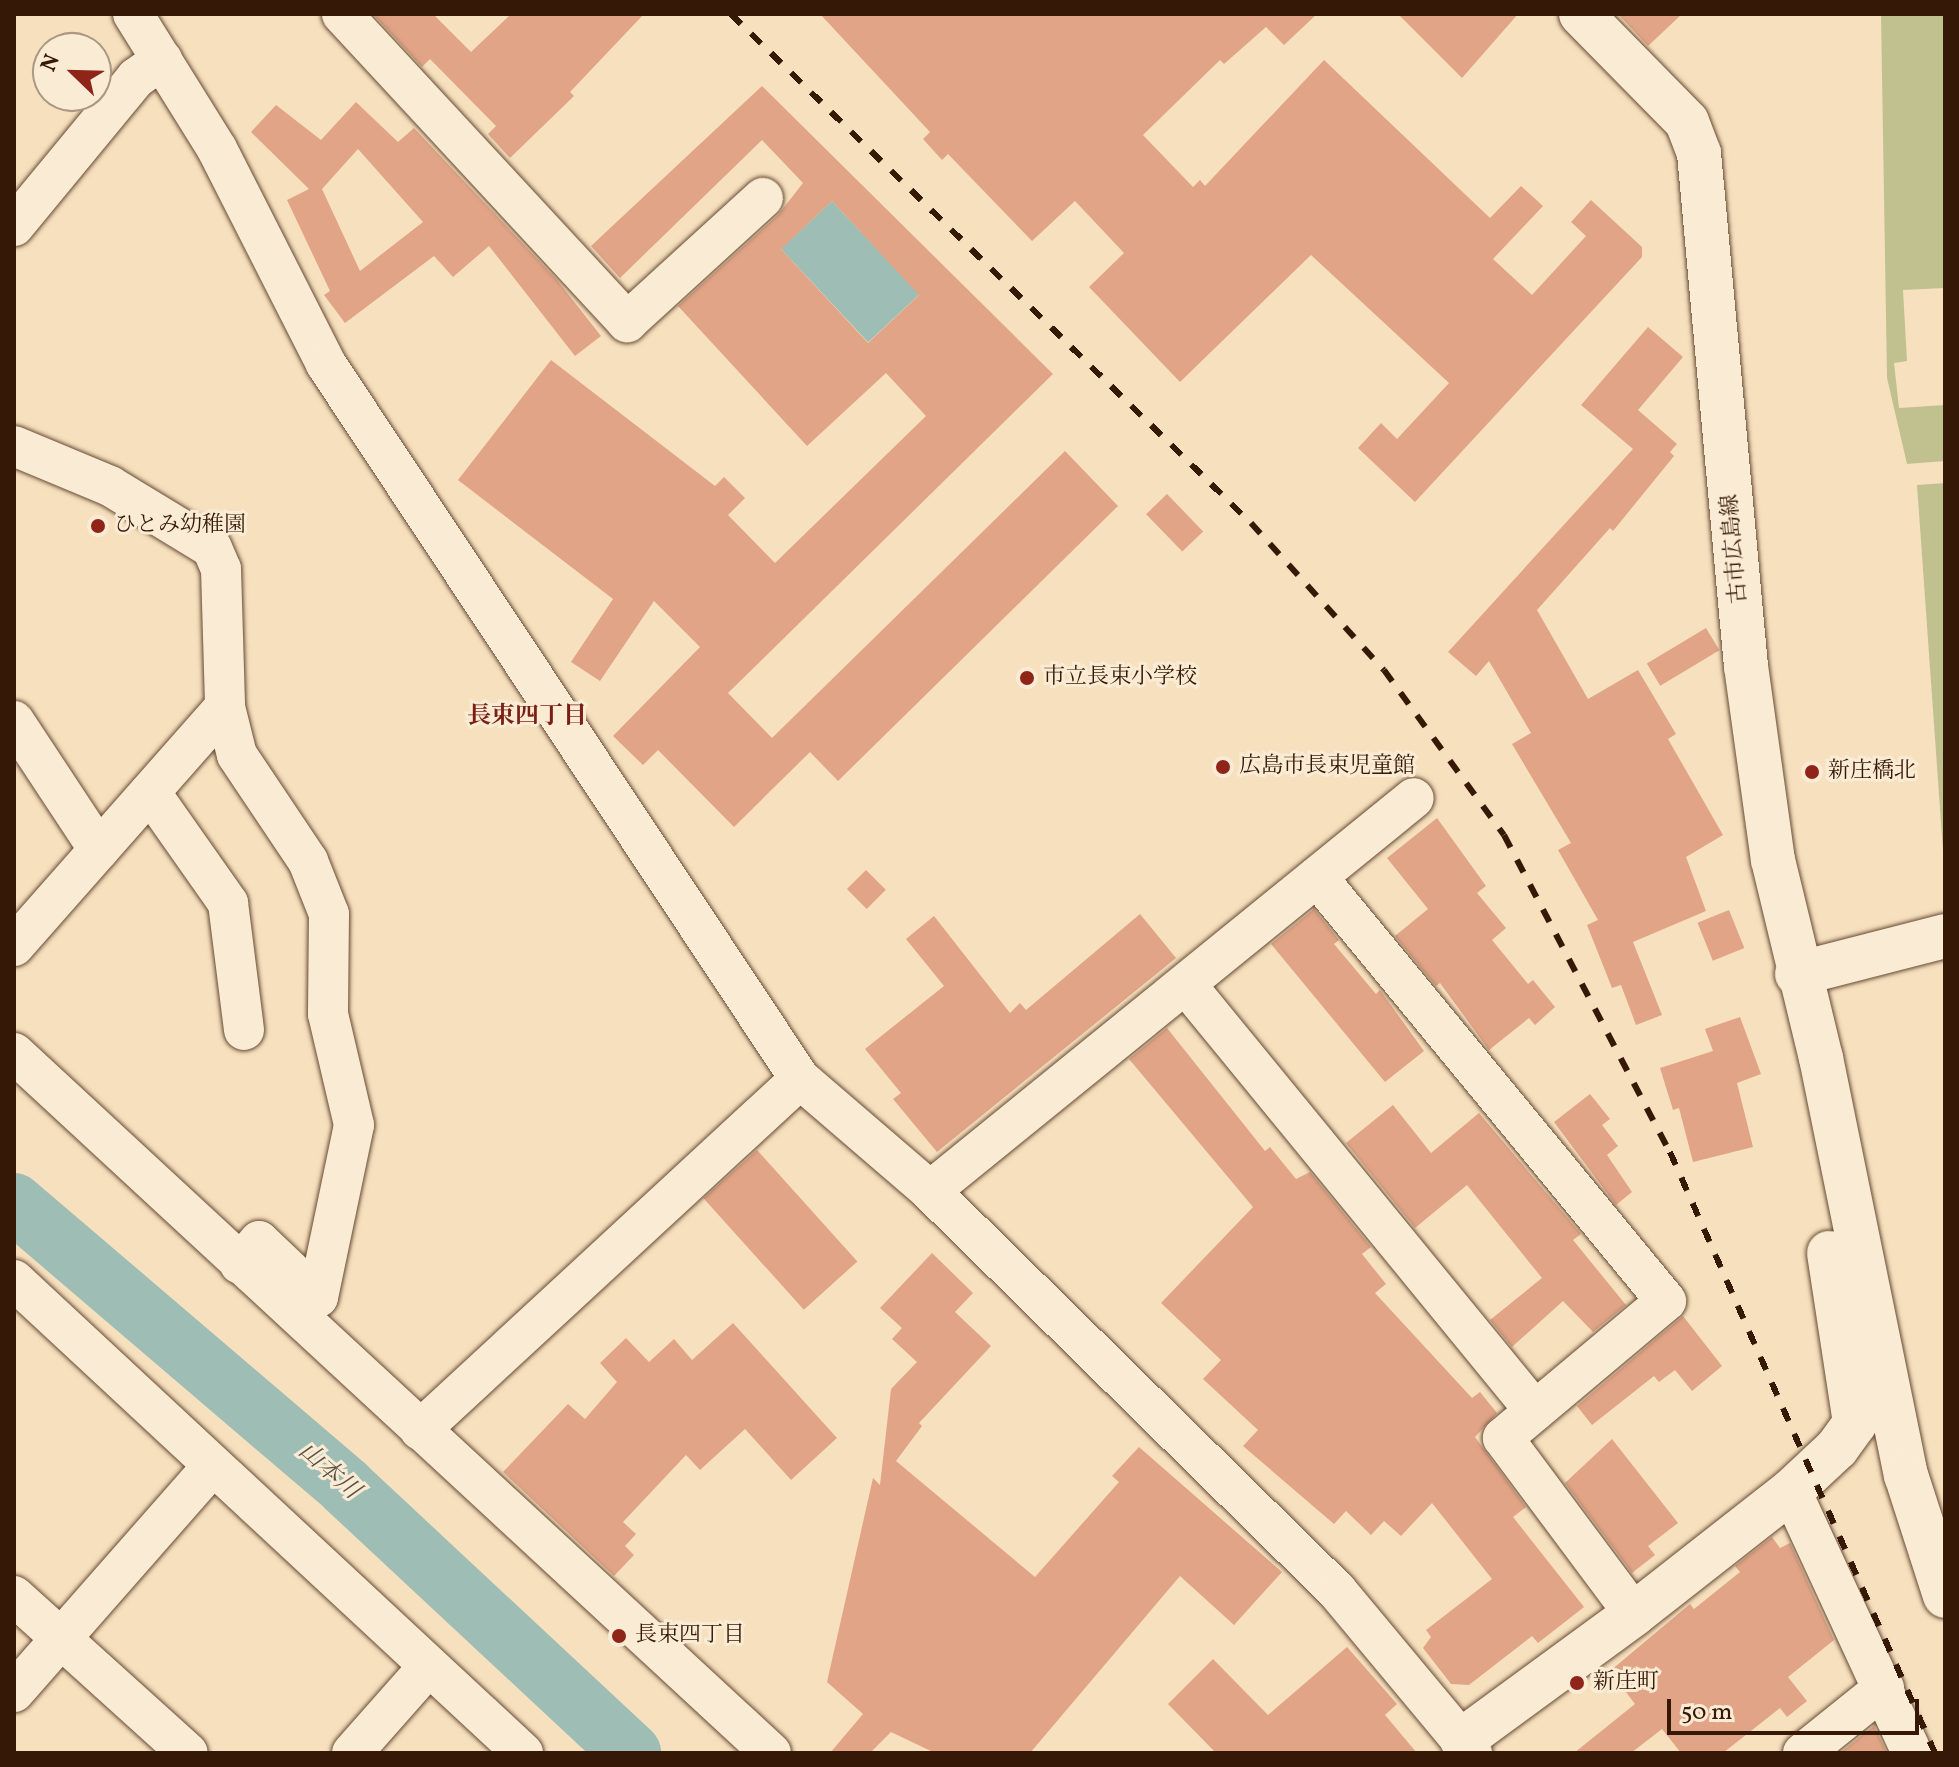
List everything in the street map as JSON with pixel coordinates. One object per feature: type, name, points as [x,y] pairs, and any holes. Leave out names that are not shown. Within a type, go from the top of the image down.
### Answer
[{"type":"street","points":[[133,14],[217,149],[326,364],[800,1079],[930,1191],[1337,1591],[1460,1749],[1791,1491],[1855,1423],[1798,1072],[1818,968]]},
{"type":"street","points":[[342,14],[627,322],[763,198]]},
{"type":"street","name":"古市広島線","points":[[1581,14],[1687,122],[1699,153],[1749,695],[1773,860],[1818,968]]},
{"type":"street","points":[[14,226],[136,78],[162,60]]},
{"type":"street","points":[[14,446],[110,486],[212,548],[221,569],[225,707],[237,755],[308,861],[329,914],[328,1014],[354,1125],[318,1297],[259,1241],[240,1264]]},
{"type":"street","points":[[14,946],[225,707]]},
{"type":"street","points":[[14,721],[99,850]]},
{"type":"street","points":[[150,792],[228,903],[244,1030]]},
{"type":"street","points":[[930,1191],[1187,986],[1414,798]]},
{"type":"street","points":[[1317,877],[1666,1301],[1503,1438],[1634,1614]]},
{"type":"street","points":[[1818,968],[1945,936]]},
{"type":"street","points":[[1818,968],[1821,1058],[1906,1475],[1945,1596]]},
{"type":"street","points":[[1187,986],[1535,1411]]},
{"type":"street","points":[[14,1053],[771,1753]]},
{"type":"street","points":[[420,1430],[800,1079]]},
{"type":"street","points":[[14,1280],[523,1753]]},
{"type":"street","points":[[14,1692],[212,1467]]},
{"type":"street","points":[[1791,1491],[1912,1753]]},
{"type":"street","points":[[14,1596],[188,1753]]},
{"type":"street","points":[[352,1753],[429,1666]]},
{"type":"street","points":[[1803,1753],[1884,1688]]},
{"type":"green space","points":[[1881,14],[1945,14],[1945,288],[1903,290],[1907,361],[1894,363],[1899,408],[1945,405],[1945,461],[1907,464],[1887,378]]},
{"type":"green space","points":[[1945,483],[1945,879],[1917,485]]},
{"type":"water","points":[[832,201],[919,295],[868,342],[781,249]]},
{"type":"building","points":[[373,14],[433,14],[471,52],[511,14],[644,14],[570,92],[574,96],[510,158],[488,134],[496,126],[430,59],[422,67]]},
{"type":"building","points":[[820,14],[1317,14],[1284,45],[1266,27],[1224,64],[1220,60],[1143,135],[1193,187],[1200,180],[1205,186],[1324,60],[1490,218],[1521,186],[1543,206],[1493,259],[1532,295],[1586,236],[1571,222],[1591,200],[1642,247],[1642,257],[1415,502],[1358,448],[1381,423],[1397,439],[1449,383],[1311,255],[1180,382],[1089,287],[1124,253],[1075,201],[1032,241],[948,154],[942,160],[923,139],[930,132]]},
{"type":"building","points":[[1398,14],[1518,14],[1462,78]]},
{"type":"building","points":[[1618,14],[1682,14],[1648,46]]},
{"type":"building","points":[[762,86],[1053,374],[728,693],[772,738],[1065,451],[1118,506],[838,781],[810,752],[734,827],[658,750],[643,765],[613,736],[700,647],[654,601],[600,681],[571,662],[613,599],[458,480],[551,360],[715,486],[724,477],[745,498],[728,515],[775,563],[926,416],[886,373],[807,446],[678,306],[778,215],[803,183],[762,140],[620,278],[591,246]],"holes":[[[832,201],[919,295],[868,343],[781,249]]]},
{"type":"building","points":[[356,102],[398,142],[414,128],[557,280],[601,336],[575,356],[489,246],[453,277],[434,256],[345,323],[324,295],[330,291],[287,200],[309,189],[251,132],[276,105],[321,140]],"holes":[[[358,149],[423,222],[360,271],[322,189]]]},
{"type":"building","points":[[1648,327],[1683,357],[1638,410],[1677,444],[1670,452],[1674,456],[1613,531],[1610,528],[1537,610],[1588,699],[1638,670],[1676,734],[1668,739],[1723,835],[1686,857],[1706,911],[1633,942],[1662,1015],[1636,1025],[1621,985],[1612,988],[1587,925],[1598,920],[1558,850],[1571,843],[1512,744],[1531,733],[1489,661],[1476,676],[1448,652],[1633,449],[1581,405]]},
{"type":"building","points":[[1167,494],[1203,531],[1182,552],[1146,514]]},
{"type":"building","points":[[1706,628],[1719,650],[1660,686],[1647,664]]},
{"type":"building","points":[[1437,818],[1486,886],[1477,893],[1506,928],[1492,940],[1528,984],[1533,980],[1555,1007],[1535,1025],[1529,1018],[1489,1050],[1440,983],[1436,986],[1395,936],[1428,909],[1387,858]]},
{"type":"building","points":[[866,870],[886,890],[867,909],[847,889]]},
{"type":"building","points":[[1314,909],[1339,940],[1334,944],[1376,994],[1380,990],[1424,1051],[1385,1082],[1271,944]]},
{"type":"building","points":[[1729,910],[1744,948],[1713,961],[1697,923]]},
{"type":"building","points":[[1140,914],[1176,958],[937,1152],[893,1099],[901,1093],[865,1049],[944,986],[906,939],[934,916],[1010,1013],[1020,1003],[1026,1010]]},
{"type":"building","points":[[1740,1017],[1761,1074],[1737,1083],[1753,1147],[1693,1162],[1679,1108],[1673,1110],[1660,1068],[1713,1051],[1705,1029]]},
{"type":"building","points":[[1167,1028],[1265,1151],[1270,1147],[1296,1179],[1310,1172],[1371,1247],[1362,1254],[1386,1284],[1375,1293],[1472,1398],[1480,1392],[1497,1413],[1475,1437],[1526,1507],[1513,1517],[1584,1607],[1538,1643],[1532,1636],[1469,1685],[1451,1684],[1423,1648],[1431,1637],[1426,1630],[1492,1579],[1432,1503],[1401,1536],[1384,1521],[1371,1535],[1346,1511],[1334,1524],[1243,1446],[1258,1430],[1203,1379],[1221,1360],[1161,1303],[1253,1207],[1129,1059]]},
{"type":"building","points":[[1590,1094],[1610,1119],[1602,1125],[1618,1146],[1607,1155],[1632,1192],[1616,1205],[1554,1122]]},
{"type":"building","points":[[1393,1105],[1431,1153],[1479,1113],[1581,1234],[1573,1240],[1626,1305],[1593,1332],[1563,1301],[1512,1347],[1490,1320],[1542,1278],[1467,1185],[1415,1228],[1346,1143]]},
{"type":"building","points":[[757,1150],[857,1261],[804,1310],[703,1198]]},
{"type":"building","points":[[932,1253],[973,1293],[955,1312],[991,1346],[919,1423],[922,1426],[896,1461],[1035,1577],[1119,1482],[1112,1476],[1139,1447],[1282,1572],[1234,1625],[1180,1576],[1030,1753],[935,1753],[891,1732],[870,1753],[830,1753],[863,1714],[827,1682],[873,1478],[880,1485],[891,1389],[917,1362],[892,1339],[902,1328],[880,1308]]},
{"type":"building","points":[[1683,1316],[1722,1366],[1692,1391],[1675,1370],[1659,1382],[1654,1376],[1592,1425],[1577,1406]]},
{"type":"building","points":[[733,1323],[837,1438],[791,1480],[745,1429],[700,1470],[686,1455],[623,1522],[636,1534],[625,1546],[634,1555],[614,1576],[503,1472],[568,1404],[585,1419],[617,1382],[600,1363],[626,1338],[649,1362],[674,1339],[692,1360]]},
{"type":"building","points":[[1612,1439],[1678,1523],[1648,1546],[1655,1555],[1632,1573],[1565,1483]]},
{"type":"building","points":[[1772,1537],[1780,1548],[1790,1543],[1834,1640],[1788,1677],[1807,1701],[1787,1717],[1780,1708],[1723,1753],[1681,1753],[1662,1729],[1631,1753],[1574,1753],[1635,1704],[1610,1671],[1690,1604],[1694,1609],[1740,1572],[1735,1566]]},
{"type":"building","points":[[1347,1647],[1397,1704],[1385,1715],[1417,1753],[1216,1753],[1168,1704],[1213,1659],[1268,1715]]},
{"type":"building","points":[[1874,1726],[1887,1753],[1840,1753]]},
{"type":"waterway","name":"山本川","points":[[14,1203],[346,1487],[631,1753]]},
{"type":"railway","points":[[731,14],[1251,523],[1384,670],[1504,835],[1670,1152],[1935,1753]]},
{"type":"place","name":"ひとみ幼稚園","points":[[98,526]]},
{"type":"place","name":"市立長束小学校","points":[[1027,678]]},
{"type":"place","name":"広島市長束児童館","points":[[1223,767]]},
{"type":"place","name":"新庄橋北","points":[[1812,772]]},
{"type":"place","name":"長束四丁目","points":[[619,1636]]},
{"type":"place","name":"新庄町","points":[[1577,1683]]},
{"type":"district","name":"長束四丁目","points":[[527,718]]}]
